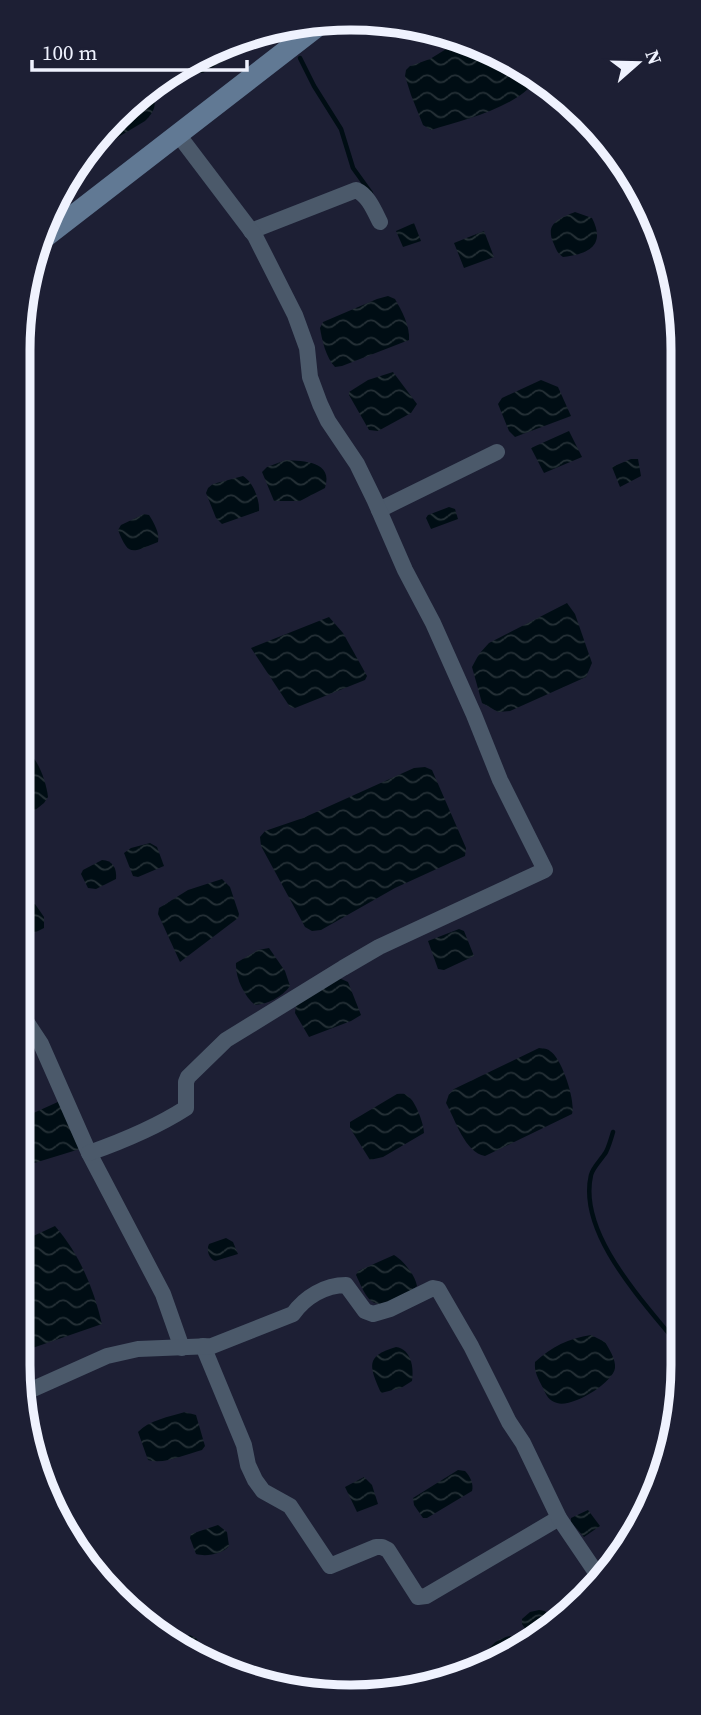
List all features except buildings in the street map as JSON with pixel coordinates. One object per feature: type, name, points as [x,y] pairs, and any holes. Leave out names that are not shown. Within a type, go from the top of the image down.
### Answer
[{"type":"main road","points":[[53,231],[310,32]]},
{"type":"street","points":[[89,1153],[151,1128],[186,1108],[188,1077],[226,1040],[263,1016],[379,947],[545,870],[500,780],[433,624],[405,570],[357,464],[324,413],[310,377],[302,328],[251,231],[177,133]]},
{"type":"street","points":[[251,231],[356,190],[367,199],[380,222]]},
{"type":"street","points":[[379,510],[497,452]]},
{"type":"street","points":[[30,1027],[41,1044],[89,1153],[163,1294],[182,1348]]},
{"type":"street","points":[[30,1390],[107,1356],[138,1349],[212,1346],[293,1314],[301,1303],[334,1285],[346,1286],[365,1311],[373,1314],[390,1309],[433,1288],[438,1289],[471,1346],[509,1422],[523,1443],[559,1518],[595,1572]]},
{"type":"street","points":[[204,1346],[244,1445],[248,1465],[255,1480],[263,1491],[290,1506],[330,1566],[382,1547],[388,1550],[418,1597],[426,1596],[559,1518]]},
{"type":"water","points":[[250,46],[203,73],[193,71]]},
{"type":"water","points":[[451,46],[492,63],[531,85],[502,105],[431,130],[423,125],[405,76],[410,66],[430,59]]},
{"type":"water","points":[[154,97],[154,107],[145,121],[103,146]]},
{"type":"water","points":[[575,212],[592,218],[596,227],[596,241],[587,250],[563,257],[551,236],[552,226],[559,219]]},
{"type":"water","points":[[414,223],[421,241],[403,247],[396,231]]},
{"type":"water","points":[[484,231],[494,257],[464,268],[454,243]]},
{"type":"water","points":[[388,296],[395,299],[403,314],[409,340],[335,367],[323,343],[320,328],[323,322]]},
{"type":"water","points":[[393,372],[417,404],[411,413],[378,431],[369,430],[349,392],[368,380]]},
{"type":"water","points":[[541,380],[558,387],[571,416],[515,437],[509,431],[498,404],[502,398]]},
{"type":"water","points":[[569,431],[582,457],[544,473],[531,448]]},
{"type":"water","points":[[638,459],[641,476],[620,487],[612,467]]},
{"type":"water","points":[[286,460],[308,462],[321,468],[327,479],[325,488],[300,501],[274,501],[262,472],[267,467]]},
{"type":"water","points":[[243,476],[255,492],[259,511],[222,524],[216,518],[206,493],[208,488],[213,484]]},
{"type":"water","points":[[449,507],[455,509],[458,519],[431,529],[426,518],[428,515]]},
{"type":"water","points":[[144,514],[149,515],[155,525],[158,542],[137,550],[129,549],[118,530],[121,525]]},
{"type":"water","points":[[567,603],[575,614],[592,663],[586,677],[510,711],[498,712],[482,703],[472,667],[479,654],[489,643]]},
{"type":"water","points":[[329,617],[343,633],[367,676],[365,680],[295,708],[290,707],[251,648]]},
{"type":"water","points":[[30,753],[45,783],[48,797],[30,814]]},
{"type":"water","points":[[425,767],[432,770],[466,848],[465,856],[395,888],[321,930],[312,931],[305,927],[261,846],[260,837],[265,831],[303,818],[414,768]]},
{"type":"water","points":[[150,843],[157,847],[164,866],[138,877],[133,876],[124,853],[131,848]]},
{"type":"water","points":[[102,860],[114,866],[116,879],[96,889],[88,888],[81,874],[83,870]]},
{"type":"water","points":[[222,879],[230,887],[238,918],[180,962],[158,914],[159,908],[188,890]]},
{"type":"water","points":[[35,904],[44,917],[44,928],[30,935],[30,906]]},
{"type":"water","points":[[459,929],[464,931],[474,956],[444,970],[438,969],[428,941]]},
{"type":"water","points":[[269,948],[285,971],[290,986],[274,999],[255,1005],[241,986],[236,963],[258,950]]},
{"type":"water","points":[[339,978],[348,982],[361,1015],[309,1037],[295,1013],[296,1005]]},
{"type":"water","points":[[539,1048],[549,1050],[559,1062],[570,1091],[572,1114],[485,1156],[478,1154],[466,1142],[457,1126],[446,1103],[449,1094],[454,1089]]},
{"type":"water","points":[[397,1094],[406,1094],[414,1103],[424,1133],[383,1157],[370,1160],[350,1128],[350,1122]]},
{"type":"water","points":[[60,1101],[80,1149],[30,1164],[30,1115]]},
{"type":"water","points":[[55,1226],[72,1248],[84,1272],[102,1324],[30,1349],[30,1237]]},
{"type":"water","points":[[226,1238],[233,1242],[238,1254],[213,1260],[208,1251],[209,1244]]},
{"type":"water","points":[[394,1255],[414,1277],[417,1286],[391,1302],[375,1303],[366,1295],[356,1275],[358,1271]]},
{"type":"water","points":[[591,1335],[605,1342],[615,1365],[613,1374],[600,1387],[572,1402],[564,1404],[552,1401],[538,1378],[535,1362],[561,1344]]},
{"type":"water","points":[[396,1347],[408,1355],[412,1381],[401,1388],[381,1393],[372,1363],[379,1354]]},
{"type":"water","points":[[185,1412],[196,1415],[205,1446],[202,1450],[168,1460],[148,1460],[138,1432],[153,1422]]},
{"type":"water","points":[[458,1470],[465,1471],[468,1475],[472,1491],[423,1518],[414,1505],[413,1498]]},
{"type":"water","points":[[364,1477],[372,1485],[378,1504],[357,1512],[345,1487]]},
{"type":"water","points":[[588,1510],[600,1526],[584,1537],[571,1522],[571,1518]]},
{"type":"water","points":[[218,1525],[227,1532],[229,1546],[214,1554],[196,1554],[191,1534]]},
{"type":"water","points":[[545,1611],[549,1617],[527,1632],[522,1619],[530,1612]]},
{"type":"water","points":[[190,1635],[197,1639],[199,1647],[190,1642],[183,1638]]},
{"type":"water","points":[[510,1636],[515,1639],[489,1653],[488,1650]]},
{"type":"waterway","points":[[300,58],[341,129],[353,168],[371,193]]},
{"type":"waterway","points":[[613,1132],[606,1152],[591,1175],[590,1198],[595,1222],[619,1269],[671,1336]]}]
